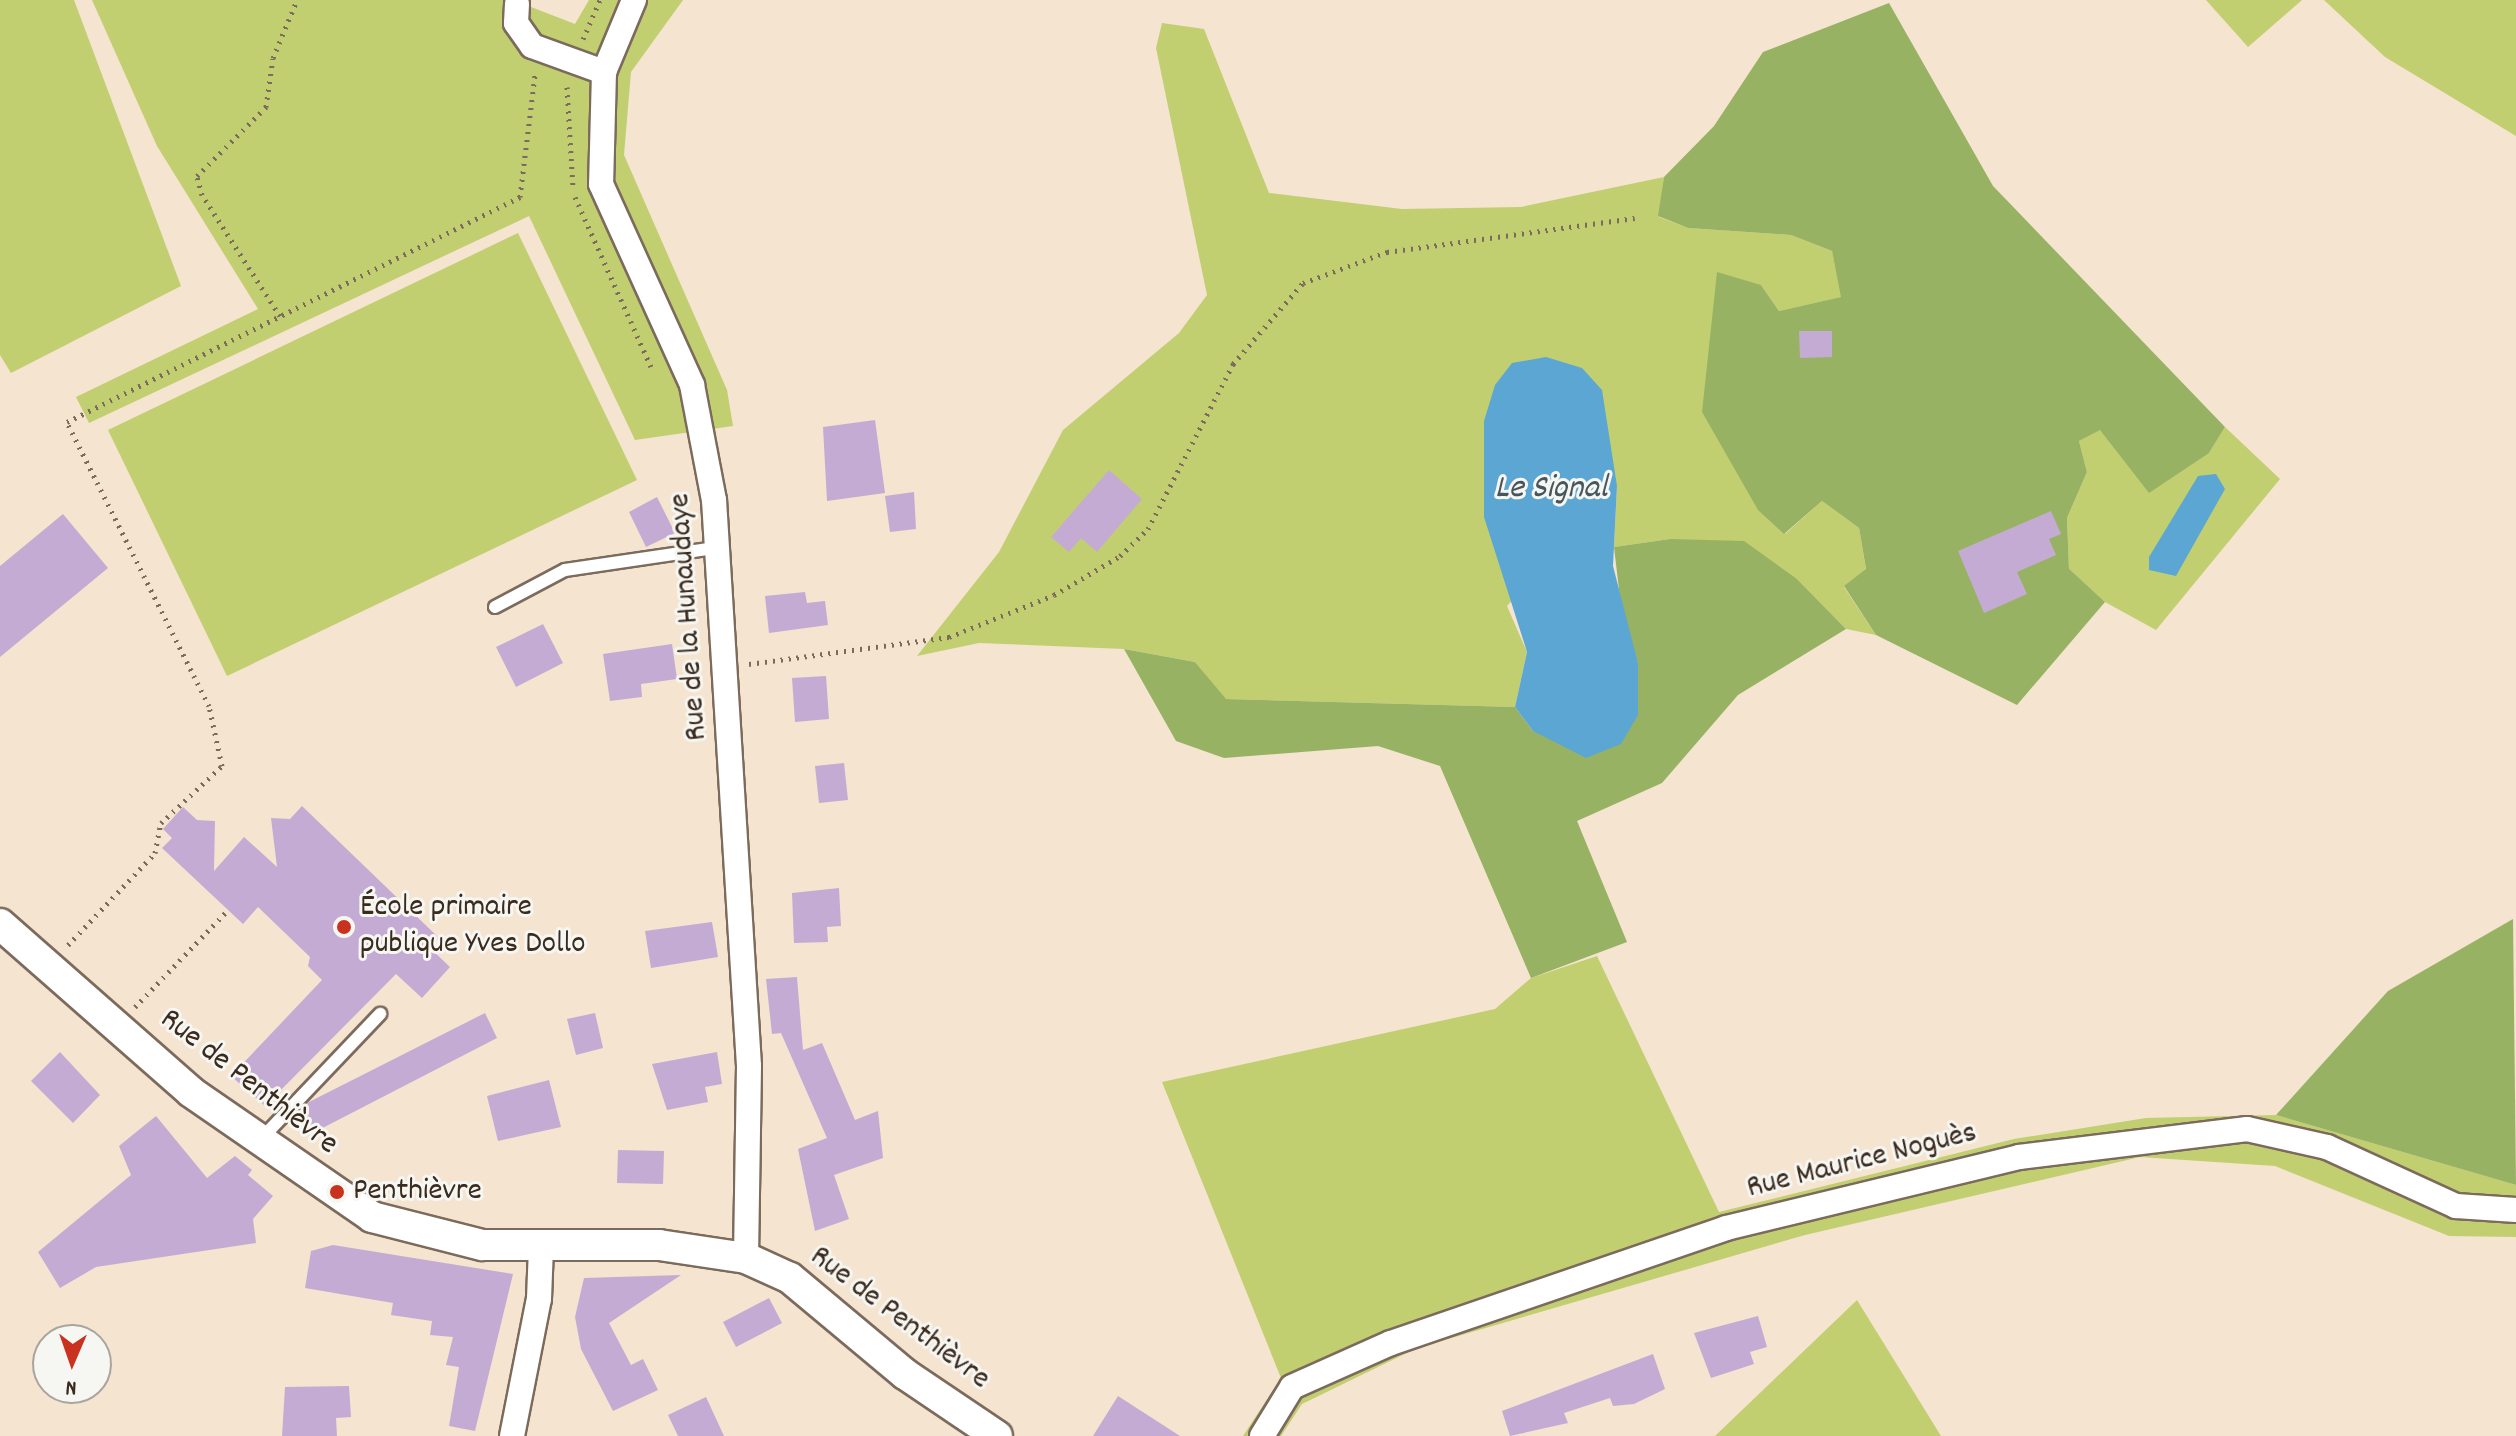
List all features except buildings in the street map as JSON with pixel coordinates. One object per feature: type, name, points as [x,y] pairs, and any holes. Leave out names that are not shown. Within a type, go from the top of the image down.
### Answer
[{"type":"street","name":"Rue de la Hunaudaye","points":[[634,0],[604,72],[601,184],[700,410],[720,547],[749,1066],[746,1258]]},
{"type":"street","points":[[517,2],[516,23],[532,46],[604,72]]},
{"type":"street","name":"Rue de Penthièvre","points":[[0,924],[259,1141],[372,1217],[433,1236],[541,1248],[659,1245],[746,1258],[790,1278],[905,1374],[997,1436]]},
{"type":"street","name":"Rue Maurice Noguès","points":[[1262,1436],[1292,1387],[1391,1343],[1726,1228],[2019,1157],[2247,1129],[2327,1147],[2456,1206],[2516,1210]]},
{"type":"street","points":[[512,1436],[539,1299],[541,1248]]},
{"type":"lane","points":[[495,607],[565,570],[720,547]]},
{"type":"lane","points":[[259,1141],[380,1014]]},
{"type":"path","points":[[280,316],[202,195],[197,176],[266,107],[273,58],[297,0]]},
{"type":"path","points":[[51,964],[155,853],[161,823],[222,766],[209,706],[67,422],[520,197],[536,72],[573,62],[600,0]]},
{"type":"path","points":[[728,667],[949,637],[1054,595],[1120,556],[1148,529],[1233,364],[1303,283],[1401,249],[1635,218]]},
{"type":"path","points":[[117,1025],[228,910]]},
{"type":"green space","points":[[0,0],[74,0],[181,286],[11,373],[0,355]]},
{"type":"green space","points":[[92,0],[513,0],[575,24],[589,0],[683,0],[631,72],[624,155],[727,390],[733,426],[635,440],[529,216],[89,423],[76,397],[258,309],[157,146]]},
{"type":"green space","points":[[2206,0],[2302,0],[2248,47]]},
{"type":"green space","points":[[2324,0],[2516,0],[2516,136],[2385,57]]},
{"type":"green space","points":[[1889,3],[1993,186],[2225,427],[2209,453],[2149,493],[2100,430],[2079,441],[2087,472],[2067,518],[2069,569],[2105,602],[2017,705],[1876,635],[1844,586],[1866,569],[1859,528],[1822,501],[1784,534],[1758,510],[1702,412],[1717,272],[1761,285],[1779,311],[1841,297],[1832,251],[1791,235],[1688,228],[1658,216],[1664,177],[1714,126],[1763,52]]},
{"type":"green space","points":[[1162,23],[1204,29],[1269,193],[1402,209],[1521,207],[1664,177],[1659,217],[1688,228],[1791,235],[1832,251],[1842,297],[1779,311],[1761,285],[1785,534],[1822,501],[1859,528],[1866,570],[1844,587],[1876,635],[1846,629],[1797,579],[1670,539],[1614,547],[1617,486],[1507,606],[1527,652],[1515,707],[1225,699],[1195,662],[1124,649],[979,643],[917,656],[999,552],[1063,430],[1179,333],[1207,295],[1156,48]]},
{"type":"green space","points":[[518,233],[637,480],[227,676],[108,430]]},
{"type":"green space","points":[[2225,427],[2280,479],[2156,630],[2105,602],[2069,570],[2067,518],[2087,472],[2079,441],[2099,430],[2209,453]]},
{"type":"green space","points":[[1670,539],[1744,541],[1797,579],[1846,629],[1738,695],[1662,783],[1577,821],[1627,942],[1531,978],[1440,766],[1378,746],[1224,758],[1176,741],[1124,649],[1195,662],[1226,699],[1515,707],[1533,731],[1638,663],[1622,615],[1614,547]]},
{"type":"green space","points":[[2513,919],[2516,1185],[2276,1115],[2388,991]]},
{"type":"green space","points":[[1597,956],[1719,1212],[2014,1139],[2146,1118],[2276,1115],[2516,1185],[2516,1237],[2449,1236],[2275,1166],[2140,1157],[1805,1235],[1417,1348],[1302,1404],[1281,1436],[1243,1436],[1281,1378],[1162,1082],[1495,1009],[1531,978]]},
{"type":"green space","points":[[1857,1300],[1941,1436],[1715,1436]]},
{"type":"water","name":"Le Signal","points":[[1546,357],[1582,368],[1602,390],[1617,486],[1613,566],[1638,663],[1638,715],[1621,744],[1586,758],[1533,731],[1515,707],[1527,652],[1484,517],[1484,421],[1495,385],[1512,363]]},
{"type":"water","points":[[2216,474],[2225,489],[2176,576],[2149,570],[2149,557],[2198,476]]},
{"type":"place","name":"École primaire publique Yves Dollo","points":[[344,927]]},
{"type":"place","name":"Penthièvre","points":[[337,1192]]}]
